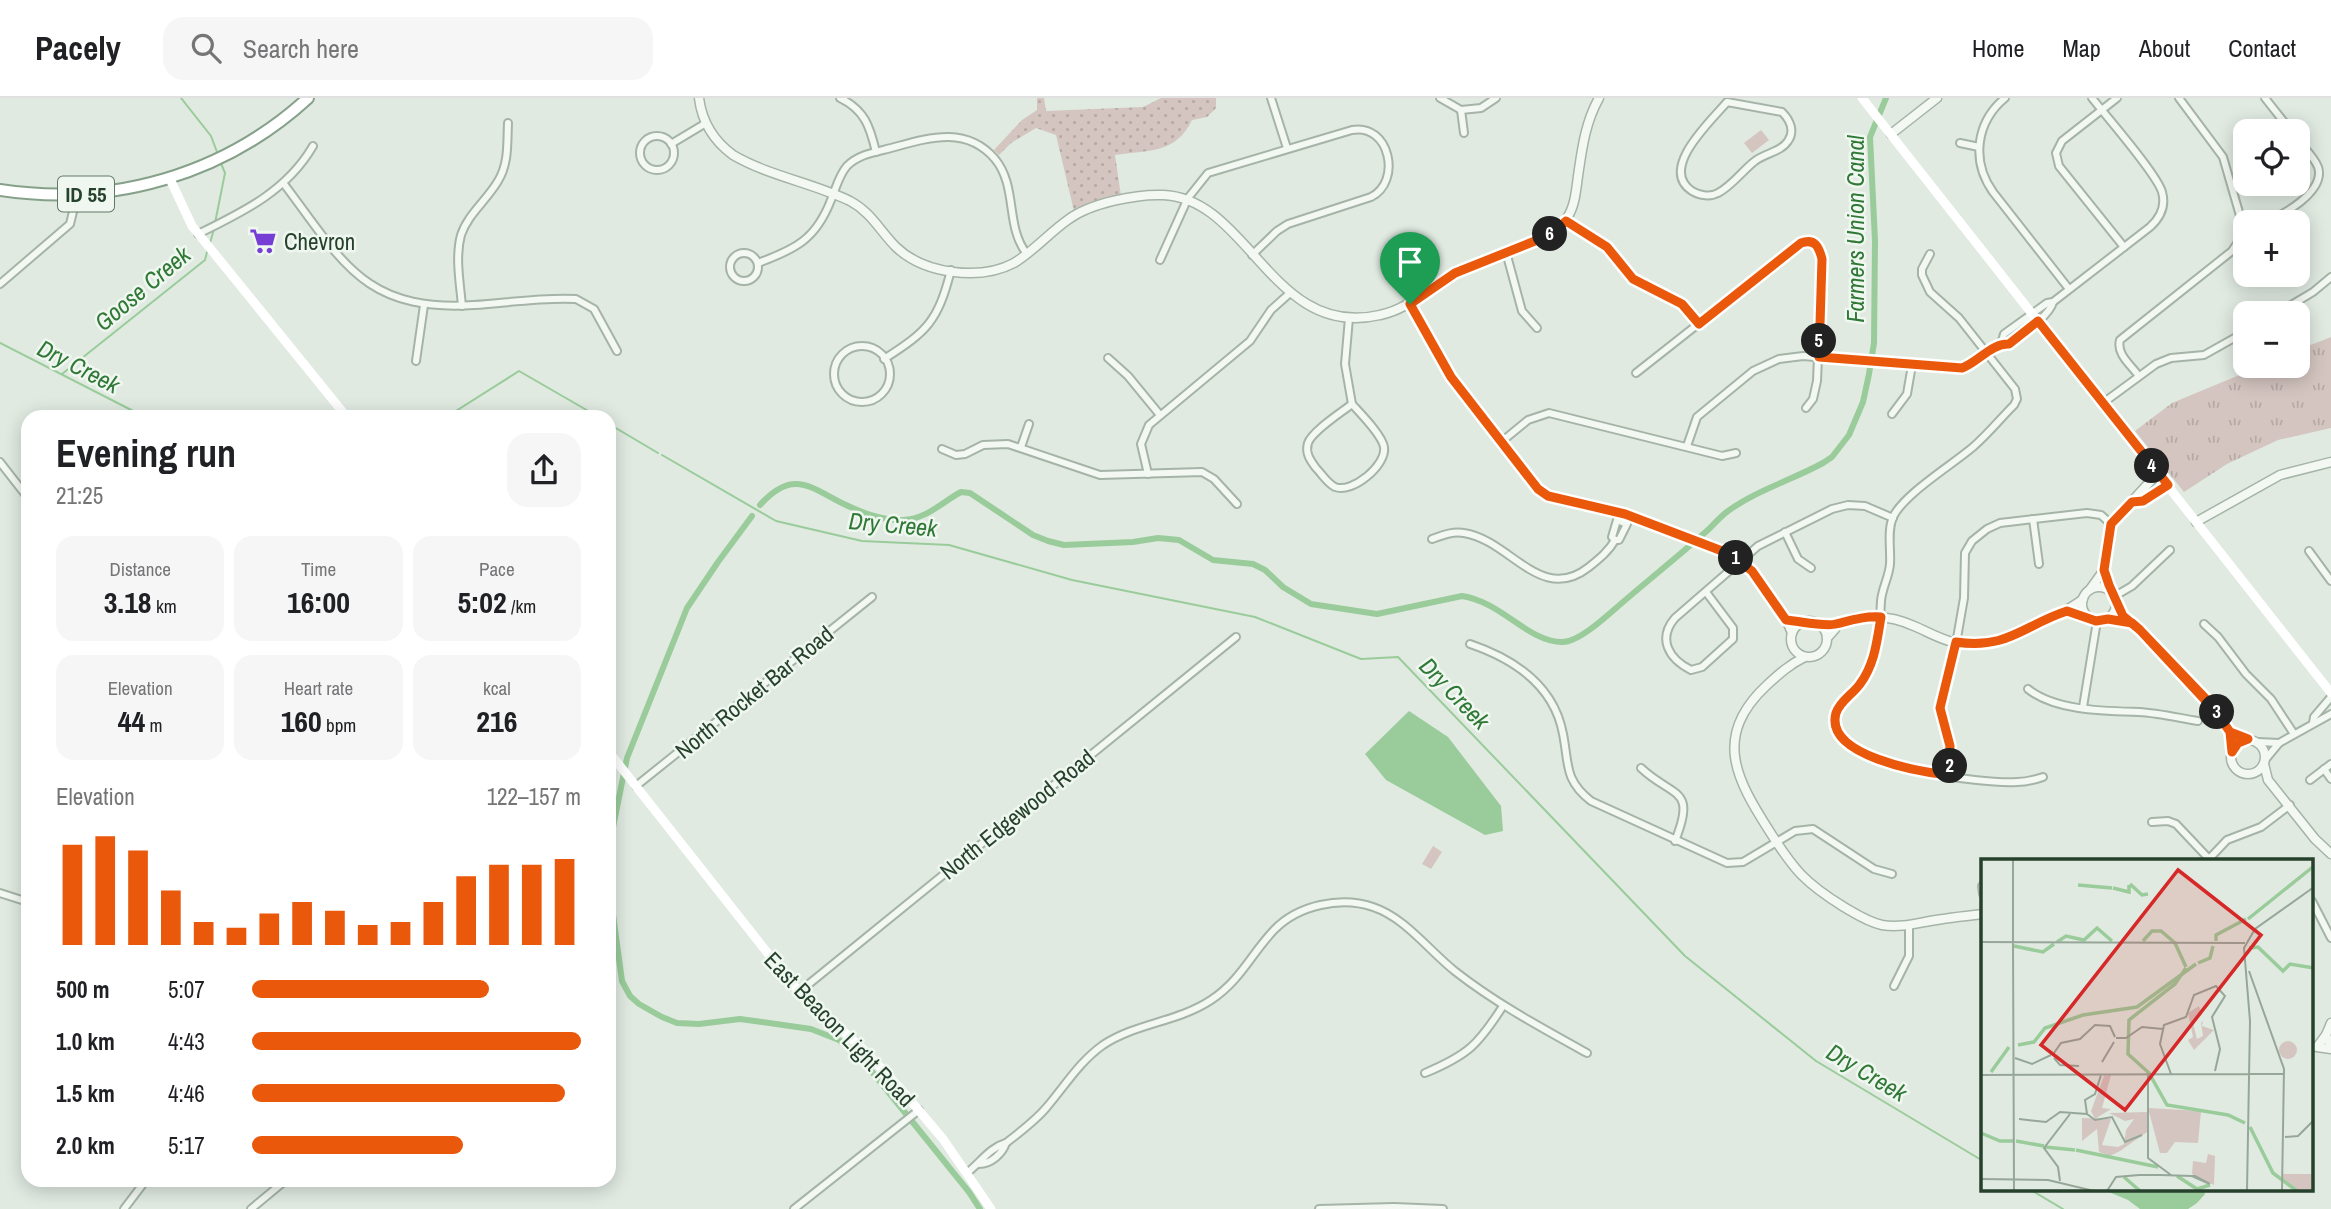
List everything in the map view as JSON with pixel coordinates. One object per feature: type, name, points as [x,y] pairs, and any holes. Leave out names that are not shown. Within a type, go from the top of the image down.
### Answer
[{"type":"highway","name":"ID 55","points":[[0,190],[77,195],[170,179],[217,160],[250,142],[308,98]]},
{"type":"main road","points":[[1862,98],[2331,695]]},
{"type":"main road","points":[[170,179],[198,234],[341,410]]},
{"type":"main road","name":"East Beacon Light Road","points":[[616,762],[799,992],[866,1051],[912,1116],[967,1173],[990,1209]]},
{"type":"street","points":[[699,98],[706,123],[719,144],[741,160],[848,200],[867,212],[910,258],[930,267],[992,271],[1027,254],[1068,219],[1096,205],[1153,195],[1188,198],[1211,212],[1290,292],[1319,310],[1349,318],[1379,316],[1410,304],[1455,273],[1551,234],[1566,221],[1574,202],[1587,124],[1599,98]]},
{"type":"street","points":[[840,98],[853,104],[865,117],[876,152]]},
{"type":"street","points":[[1270,98],[1287,148]]},
{"type":"street","points":[[1440,98],[1461,110],[1481,108],[1496,98]]},
{"type":"street","points":[[1889,132],[1937,98]]},
{"type":"street","points":[[2005,98],[1989,116],[1983,128],[1979,147],[1981,168],[1989,187],[2069,289]]},
{"type":"street","points":[[1687,446],[1697,417],[1753,371],[1779,359],[1803,356],[1962,368],[1973,364],[2001,344],[2004,334],[2035,317],[2047,303],[2053,302],[2155,222],[2163,204],[2159,184],[2092,98]]},
{"type":"street","points":[[2118,98],[2062,141],[2056,153],[2059,166],[2124,247]]},
{"type":"street","points":[[2179,98],[2223,157],[2239,210]]},
{"type":"street","points":[[2265,98],[2282,119]]},
{"type":"street","points":[[1728,100],[1782,112],[1791,125],[1791,134],[1788,142],[1755,161],[1720,192],[1700,195],[1686,186],[1682,178],[1682,161],[1728,100]]},
{"type":"street","points":[[1461,110],[1464,133]]},
{"type":"street","points":[[462,306],[458,260],[460,241],[466,224],[502,172],[507,154],[508,123]]},
{"type":"street","points":[[671,144],[706,123]]},
{"type":"street","points":[[1160,260],[1188,198],[1203,177],[1214,170],[1352,130],[1366,129],[1377,135],[1385,149],[1389,170],[1382,189],[1371,197],[1282,227],[1252,255]]},
{"type":"street","points":[[758,263],[790,251],[806,239],[823,218],[848,165],[859,157],[944,135],[967,139],[993,157],[1007,180],[1017,237],[1027,254]]},
{"type":"street","points":[[655,136],[667,139],[671,144],[673,158],[665,168],[649,168],[643,163],[639,154],[640,148],[648,138],[655,136]]},
{"type":"street","points":[[1959,144],[1979,147]]},
{"type":"street","points":[[198,234],[251,208],[284,184],[313,146]]},
{"type":"street","points":[[2310,155],[2315,161],[2318,177],[2310,193]]},
{"type":"street","points":[[284,184],[353,271],[383,292],[424,305],[462,306],[576,299],[594,309],[617,351]]},
{"type":"street","points":[[0,284],[70,224],[77,195]]},
{"type":"street","points":[[2288,210],[2306,196]]},
{"type":"street","points":[[1566,221],[1607,247],[1633,279],[1682,304],[1699,324]]},
{"type":"street","points":[[1636,373],[1801,243],[1814,242],[1820,248],[1822,259],[1819,357],[1816,388],[1813,399],[1806,408]]},
{"type":"street","points":[[2138,375],[2120,352],[2120,340],[2233,250]]},
{"type":"street","points":[[1506,252],[1522,311],[1537,328]]},
{"type":"street","points":[[748,253],[758,263],[758,272],[747,281],[738,280],[731,274],[730,264],[739,254],[748,253]]},
{"type":"street","points":[[1930,254],[1922,269],[1925,284],[1936,299],[1959,318],[2015,389],[2017,399],[1974,446],[1905,502],[1893,518],[1890,567],[1881,599],[1875,652],[1860,683],[1838,709],[1835,724],[1846,742],[1906,769],[2006,782],[2043,777]]},
{"type":"street","points":[[884,359],[913,341],[931,323],[942,302],[951,270]]},
{"type":"street","points":[[2299,301],[2331,277]]},
{"type":"street","points":[[1148,474],[1142,437],[1149,425],[1250,341],[1271,310],[1290,292]]},
{"type":"street","points":[[1410,304],[1451,377],[1538,489],[1548,496],[1696,540],[1741,561],[1756,577],[1786,620],[1792,633],[1791,663]]},
{"type":"street","points":[[416,361],[424,305]]},
{"type":"street","points":[[1349,318],[1345,364],[1352,404],[1381,439],[1384,457],[1378,466],[1352,486],[1334,487],[1312,462],[1307,445],[1314,434],[1352,404]]},
{"type":"street","points":[[2103,404],[2138,375],[2163,361],[2204,355],[2233,339]]},
{"type":"street","points":[[859,345],[870,346],[884,359],[891,376],[888,385],[872,400],[862,403],[852,401],[836,384],[833,375],[835,364],[849,349],[859,345]]},
{"type":"street","points":[[1108,358],[1128,376],[1160,415]]},
{"type":"street","points":[[1892,414],[1907,394],[1912,365]]},
{"type":"street","points":[[1500,443],[1528,420],[1549,413],[1722,456],[1736,453]]},
{"type":"street","points":[[1021,447],[1029,424]]},
{"type":"street","points":[[942,449],[956,455],[995,443],[1021,447],[1094,474],[1202,472],[1214,478],[1237,504]]},
{"type":"street","points":[[0,462],[21,489]]},
{"type":"street","points":[[2196,522],[2280,475],[2331,462]]},
{"type":"street","points":[[1786,620],[1819,625],[1836,624],[1854,618],[1881,617],[1903,621],[1937,637],[1956,642],[1978,644],[2000,641],[2067,611],[2082,599],[2104,570],[2111,524],[2158,473]]},
{"type":"street","points":[[2132,502],[2143,501],[2168,485]]},
{"type":"street","points":[[1706,592],[1733,628],[1734,639],[1696,669],[1691,670],[1675,660],[1668,650],[1666,640],[1670,624],[1706,592],[1758,546],[1832,509],[1848,505],[1865,506],[1893,518]]},
{"type":"street","points":[[1949,775],[1950,746],[1940,708],[1964,598],[1968,547],[1993,525],[2087,513],[2101,515],[2111,524]]},
{"type":"street","points":[[1432,539],[1448,533],[1472,535],[1488,542],[1543,577],[1569,579],[1582,572],[1615,540],[1619,540],[1627,524],[1624,517]]},
{"type":"street","points":[[2033,519],[2039,564]]},
{"type":"street","points":[[1785,532],[1798,559],[1811,568]]},
{"type":"street","points":[[2114,597],[2132,586],[2170,550]]},
{"type":"street","points":[[2309,551],[2331,581]]},
{"type":"street","points":[[2104,570],[2123,616],[2208,701],[2230,732],[2232,764],[2244,774],[2268,780],[2315,839],[2330,851]]},
{"type":"street","points":[[2091,588],[2102,586],[2114,597]]},
{"type":"street","name":"North Rocket Bar Road","points":[[633,782],[872,597]]},
{"type":"street","points":[[2108,619],[2112,615],[2114,597]]},
{"type":"street","points":[[2082,599],[2082,608],[2087,616]]},
{"type":"street","points":[[2067,611],[2096,621],[2108,619],[2132,623]]},
{"type":"street","points":[[2083,707],[2096,621]]},
{"type":"street","points":[[1792,633],[1794,628],[1803,622]]},
{"type":"street","points":[[1836,624],[1820,653],[1791,663],[1745,710],[1734,747],[1740,780],[1798,874],[1819,892],[1868,920],[1882,925],[1909,925],[1981,914]]},
{"type":"street","points":[[2204,624],[2218,636],[2246,674],[2270,699],[2294,734]]},
{"type":"street","points":[[1819,625],[1826,638]]},
{"type":"street","name":"North Edgewood Road","points":[[799,992],[1236,637]]},
{"type":"street","points":[[1470,644],[1520,667],[1546,694],[1558,714],[1569,776],[1591,802],[1714,859],[1733,864],[1743,862],[1795,831],[1813,829],[1874,869],[1892,874]]},
{"type":"street","points":[[1792,645],[1805,657]]},
{"type":"street","points":[[2028,689],[2045,700],[2108,712],[2148,713],[2198,721]]},
{"type":"street","points":[[2313,723],[2314,717],[2331,695]]},
{"type":"street","points":[[2252,774],[2279,743],[2331,714]]},
{"type":"street","points":[[2230,732],[2258,742],[2279,743]]},
{"type":"street","points":[[2232,752],[2238,743],[2248,739]]},
{"type":"street","points":[[2258,742],[2264,749],[2268,780]]},
{"type":"street","points":[[2310,780],[2331,764]]},
{"type":"street","points":[[1641,768],[1670,787],[1684,804],[1683,822],[1675,841]]},
{"type":"street","points":[[2324,769],[2331,779]]},
{"type":"street","points":[[2211,859],[2227,840],[2261,827],[2290,805]]},
{"type":"street","points":[[2152,822],[2168,821],[2176,824],[2209,859]]},
{"type":"street","points":[[0,893],[21,900]]},
{"type":"street","points":[[967,1173],[979,1164],[986,1164],[1004,1150],[1006,1143],[1045,1110],[1083,1062],[1104,1045],[1127,1032],[1184,1014],[1211,1000],[1245,969],[1274,930],[1283,922],[1315,905],[1353,903],[1373,906],[1394,916],[1456,972],[1503,1006],[1587,1053]]},
{"type":"street","points":[[2314,905],[2331,938]]},
{"type":"street","points":[[1894,986],[1909,956],[1909,925]]},
{"type":"street","points":[[1425,1073],[1456,1060],[1469,1051],[1484,1036],[1503,1006]]},
{"type":"street","points":[[2314,1047],[2326,1035],[2331,1023]]},
{"type":"street","points":[[2314,1047],[2331,1048],[2326,1035]]},
{"type":"street","points":[[793,1209],[912,1116]]},
{"type":"street","points":[[124,1209],[141,1187]]},
{"type":"street","points":[[251,1209],[278,1187]]},
{"type":"street","points":[[1319,1209],[1443,1209]]},
{"type":"green space","points":[[1037,98],[1044,98],[1046,111],[1143,107],[1161,98],[1216,98],[1216,108],[1207,117],[1192,120],[1178,139],[1169,145],[1150,151],[1115,155],[1121,196],[1089,203],[1074,211],[1056,135],[1036,128],[1011,143],[999,155],[994,150],[1022,120],[1037,110]]},
{"type":"green space","points":[[1761,130],[1769,140],[1752,153],[1744,143]]},
{"type":"green space","points":[[2331,337],[2331,428],[2278,440],[2227,464],[2184,492],[2135,431],[2172,403],[2233,378],[2310,378],[2310,345]]},
{"type":"green space","points":[[1433,846],[1442,852],[1431,869],[1422,864]]},
{"type":"shaded area","points":[[1409,711],[1448,737],[1501,806],[1503,831],[1485,835],[1386,780],[1365,754]]},
{"type":"shaded area","points":[[2109,1192],[2205,1194],[2188,1209],[2140,1209],[2128,1200]]},
{"type":"waterway","name":"Goose Creek","points":[[181,98],[211,136],[217,152]]},
{"type":"waterway","name":"Farmers Union Canal","points":[[760,505],[783,487],[803,485],[866,514],[903,520],[920,517],[961,492],[970,493],[1033,535],[1064,545],[1133,542],[1158,538],[1179,540],[1213,560],[1253,564],[1311,604],[1377,614],[1462,596],[1490,606],[1538,636],[1562,642],[1569,641],[1602,620],[1728,511],[1751,497],[1823,463],[1832,457],[1849,435],[1863,402],[1874,343],[1875,241],[1870,137],[1886,98]]},
{"type":"waterway","name":"Goose Creek","points":[[215,223],[225,173],[220,161]]},
{"type":"waterway","name":"Goose Creek","points":[[210,243],[214,229]]},
{"type":"waterway","name":"Goose Creek","points":[[62,374],[205,260],[207,252]]},
{"type":"waterway","name":"Dry Creek","points":[[0,343],[131,410]]},
{"type":"waterway","name":"Dry Creek","points":[[457,410],[519,371],[587,410]]},
{"type":"waterway","name":"Dry Creek","points":[[616,428],[658,453]]},
{"type":"waterway","name":"Dry Creek","points":[[662,455],[776,521],[862,541],[949,545],[1072,580],[1255,617],[1361,659],[1398,657],[1685,956],[1816,1061],[1981,1160]]},
{"type":"waterway","name":"Farmers Union Canal","points":[[616,812],[627,758],[687,608],[752,516]]},
{"type":"waterway","name":"Farmers Union Canal","points":[[616,937],[622,981],[630,996],[662,1017],[677,1023],[699,1024],[740,1019],[811,1029],[839,1040],[865,1063],[980,1209]]},
{"type":"waterway","name":"Dry Creek","points":[[2034,1192],[2063,1209]]},
{"type":"place","name":"Chevron","points":[[263,241]]},
{"type":"route","points":[[1410,304],[1451,377],[1500,443],[1538,489],[1548,496],[1625,514],[1730,554],[1752,571],[1786,620],[1809,621],[1819,625],[1836,624],[1854,618],[1881,617],[1870,666],[1860,683],[1843,701],[1835,717],[1841,737],[1870,755],[1906,769],[1949,775],[1950,746],[1942,725],[1940,708],[1956,642],[1978,644],[2000,641],[2021,634],[2067,611],[2096,621],[2108,619],[2132,623],[2140,630],[2208,701],[2230,732],[2232,752],[2238,743],[2248,739],[2230,732],[2217,713],[2208,701],[2140,630],[2123,616],[2104,570],[2111,524],[2132,502],[2143,501],[2168,485],[2038,321],[2009,344],[2001,344],[1973,364],[1962,368],[1819,357],[1822,259],[1820,248],[1814,242],[1801,243],[1699,324],[1682,304],[1633,279],[1607,247],[1566,221],[1545,237],[1455,273],[1410,304]]}]
